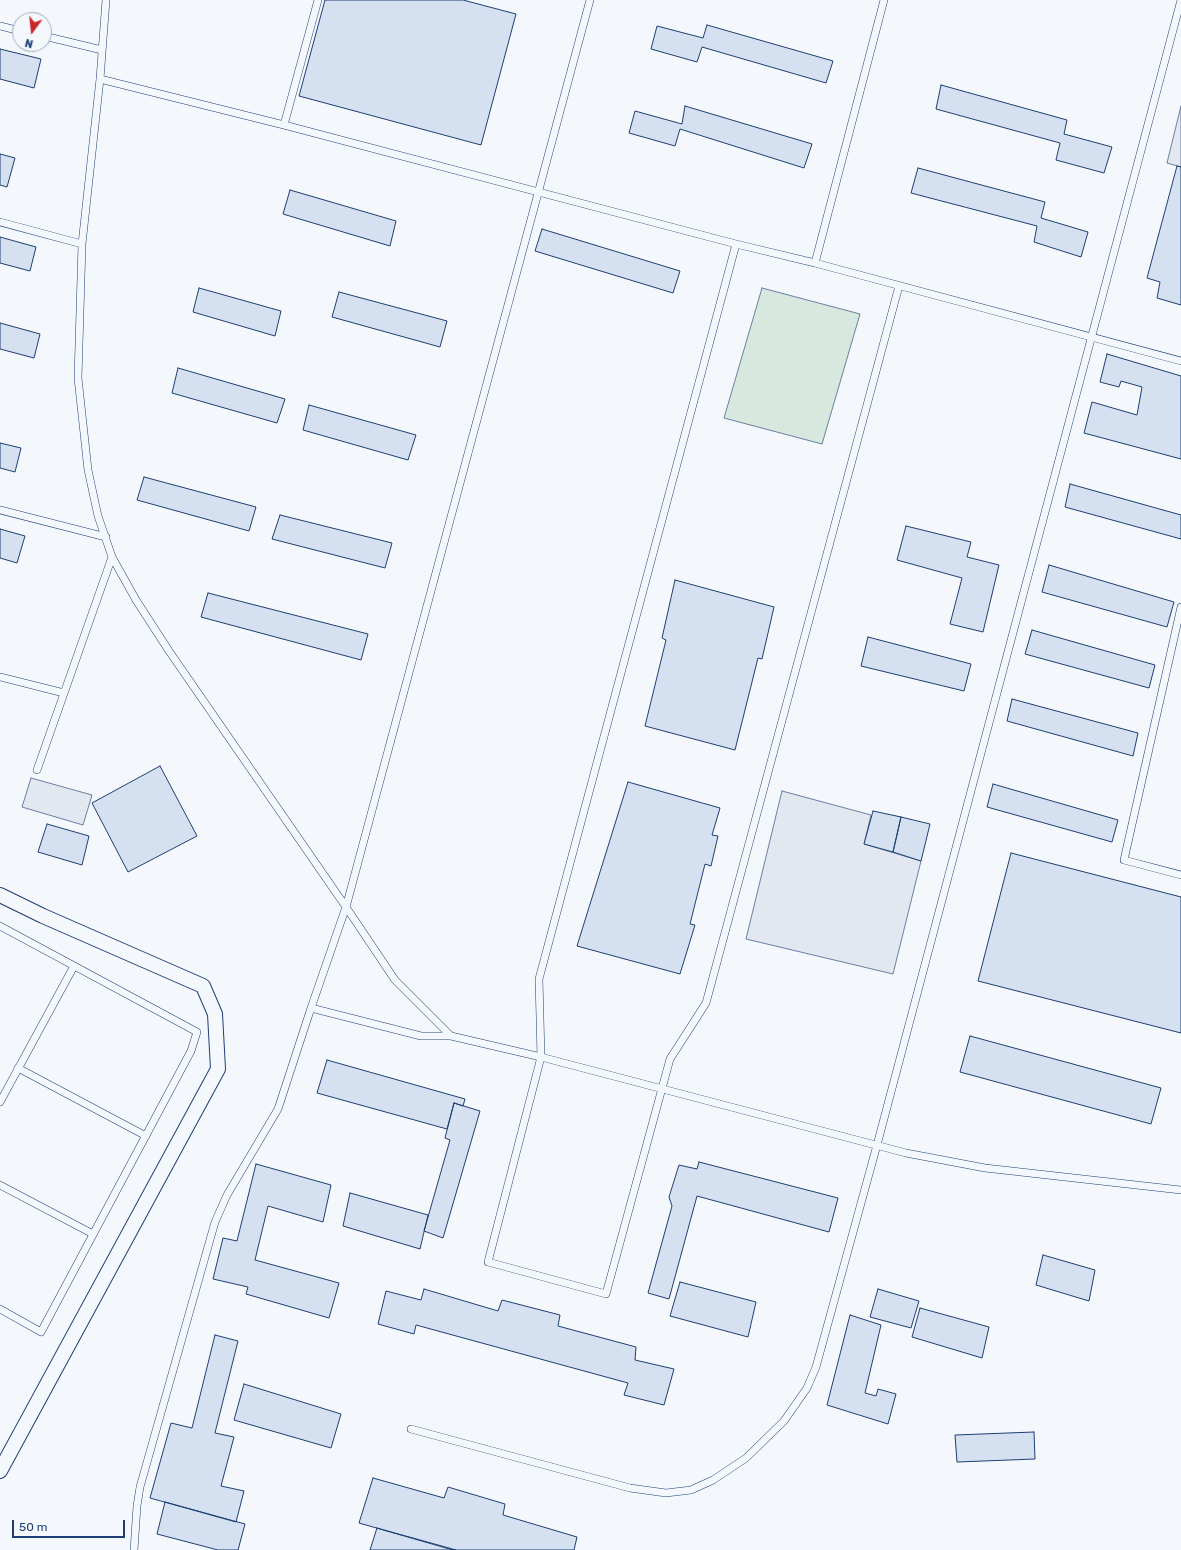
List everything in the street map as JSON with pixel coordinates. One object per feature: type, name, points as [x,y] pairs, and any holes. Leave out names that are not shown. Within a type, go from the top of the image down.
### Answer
[{"type":"street","points":[[0,895],[43,916],[203,986],[215,1014],[218,1069],[0,1471]]},
{"type":"lane","points":[[106,0],[100,79],[82,244],[79,386],[88,470],[98,516],[112,557],[136,600],[169,651],[395,980],[451,1036]]},
{"type":"lane","points":[[284,125],[318,0]]},
{"type":"lane","points":[[134,1550],[140,1487],[215,1222],[228,1195],[278,1109],[346,907],[590,0]]},
{"type":"lane","points":[[815,263],[884,0]]},
{"type":"lane","points":[[411,1429],[630,1488],[666,1493],[691,1490],[713,1480],[746,1458],[779,1426],[792,1411],[808,1388],[816,1367],[877,1145],[1180,0]]},
{"type":"lane","points":[[0,26],[12,29]]},
{"type":"lane","points":[[52,38],[102,50]]},
{"type":"lane","points":[[100,79],[284,125],[736,244],[815,263],[1181,361]]},
{"type":"lane","points":[[0,222],[82,244]]},
{"type":"lane","points":[[736,244],[539,979],[541,1057],[488,1262],[606,1294],[663,1090],[670,1059],[706,1003],[898,286]]},
{"type":"lane","points":[[0,510],[106,537]]},
{"type":"lane","points":[[37,770],[112,557]]},
{"type":"lane","points":[[1181,607],[1124,860],[1181,875]]},
{"type":"lane","points":[[0,677],[64,693]]},
{"type":"lane","points":[[0,926],[197,1032],[192,1052],[41,1332],[0,1309]]},
{"type":"lane","points":[[0,1102],[74,966]]},
{"type":"lane","points":[[311,1008],[421,1036],[451,1036],[541,1057],[906,1153],[985,1168],[1181,1190]]},
{"type":"lane","points":[[18,1068],[146,1136]]},
{"type":"lane","points":[[0,1185],[93,1234]]},
{"type":"shaded area","points":[[1181,106],[1181,167],[1167,163]]},
{"type":"shaded area","points":[[762,288],[860,314],[822,444],[724,418]]},
{"type":"shaded area","points":[[31,778],[92,795],[83,825],[22,807]]},
{"type":"shaded area","points":[[782,791],[871,815],[864,844],[921,861],[893,974],[746,939]]},
{"type":"building","points":[[325,0],[463,0],[516,14],[481,145],[299,96]]},
{"type":"building","points":[[707,25],[833,61],[826,83],[702,47],[697,62],[651,49],[657,26],[703,38]]},
{"type":"building","points":[[0,49],[41,59],[34,88],[0,79]]},
{"type":"building","points":[[941,85],[1067,120],[1064,134],[1112,147],[1104,173],[1056,160],[1060,143],[936,109]]},
{"type":"building","points":[[685,106],[812,144],[804,168],[680,129],[675,146],[629,133],[635,111],[682,124]]},
{"type":"building","points":[[0,154],[15,158],[7,187],[0,185]]},
{"type":"building","points":[[1177,166],[1181,167],[1181,305],[1157,298],[1160,282],[1147,278]]},
{"type":"building","points":[[918,168],[1045,202],[1041,218],[1088,232],[1081,257],[1034,242],[1037,226],[911,193]]},
{"type":"building","points":[[290,190],[396,221],[390,246],[283,214]]},
{"type":"building","points":[[542,229],[680,271],[673,293],[535,251]]},
{"type":"building","points":[[0,237],[36,247],[30,271],[0,263]]},
{"type":"building","points":[[199,288],[281,311],[275,336],[193,312]]},
{"type":"building","points":[[339,292],[447,321],[440,347],[332,317]]},
{"type":"building","points":[[0,323],[40,334],[34,358],[0,349]]},
{"type":"building","points":[[1107,354],[1181,376],[1181,459],[1084,433],[1092,402],[1137,415],[1142,387],[1121,381],[1119,387],[1100,382]]},
{"type":"building","points":[[178,368],[285,399],[277,423],[172,393]]},
{"type":"building","points":[[309,405],[416,435],[408,460],[303,430]]},
{"type":"building","points":[[0,443],[21,448],[15,472],[0,468]]},
{"type":"building","points":[[144,477],[256,507],[249,531],[137,500]]},
{"type":"building","points":[[1070,484],[1181,515],[1181,539],[1065,507]]},
{"type":"building","points":[[280,515],[392,543],[385,568],[272,539]]},
{"type":"building","points":[[906,526],[971,542],[967,557],[999,565],[983,632],[950,624],[962,578],[897,560]]},
{"type":"building","points":[[0,529],[25,536],[17,563],[0,558]]},
{"type":"building","points":[[1049,565],[1174,602],[1167,627],[1042,592]]},
{"type":"building","points":[[675,580],[774,607],[762,659],[758,658],[735,750],[645,726],[666,640],[662,638]]},
{"type":"building","points":[[208,593],[368,634],[361,660],[201,617]]},
{"type":"building","points":[[1032,630],[1155,665],[1149,688],[1025,654]]},
{"type":"building","points":[[868,637],[971,664],[964,691],[861,666]]},
{"type":"building","points":[[1012,699],[1138,733],[1133,756],[1007,721]]},
{"type":"building","points":[[160,766],[197,836],[128,872],[92,803]]},
{"type":"building","points":[[628,782],[720,808],[712,835],[718,836],[711,866],[705,864],[690,924],[695,925],[680,974],[577,946]]},
{"type":"building","points":[[993,784],[1118,820],[1112,842],[987,807]]},
{"type":"building","points":[[873,811],[901,817],[893,852],[864,844]]},
{"type":"building","points":[[901,817],[930,824],[921,861],[893,852]]},
{"type":"building","points":[[47,824],[89,836],[82,865],[38,852]]},
{"type":"building","points":[[1011,853],[1181,897],[1181,1033],[978,981]]},
{"type":"building","points":[[970,1036],[1161,1088],[1151,1124],[960,1072]]},
{"type":"building","points":[[327,1060],[465,1099],[463,1106],[454,1103],[447,1129],[317,1093]]},
{"type":"building","points":[[454,1103],[480,1111],[443,1238],[424,1231],[450,1140],[445,1138]]},
{"type":"building","points":[[699,1162],[838,1198],[829,1232],[697,1196],[669,1299],[648,1293],[672,1206],[669,1197],[679,1165],[697,1169]]},
{"type":"building","points":[[256,1164],[331,1185],[323,1222],[268,1206],[255,1260],[339,1283],[329,1318],[246,1294],[248,1287],[213,1279],[223,1238],[237,1241]]},
{"type":"building","points":[[350,1193],[428,1215],[420,1249],[343,1226]]},
{"type":"building","points":[[1043,1255],[1095,1270],[1089,1301],[1036,1285]]},
{"type":"building","points":[[680,1282],[756,1302],[748,1337],[670,1316]]},
{"type":"building","points":[[424,1289],[498,1311],[502,1300],[560,1315],[558,1326],[636,1347],[635,1360],[674,1369],[664,1405],[624,1395],[628,1383],[416,1325],[414,1334],[378,1324],[386,1291],[421,1300]]},
{"type":"building","points":[[878,1289],[919,1301],[911,1328],[870,1317]]},
{"type":"building","points":[[920,1308],[989,1327],[982,1358],[912,1337]]},
{"type":"building","points":[[850,1315],[881,1325],[865,1393],[876,1396],[878,1389],[896,1394],[888,1424],[827,1405]]},
{"type":"building","points":[[215,1335],[238,1341],[215,1433],[234,1437],[221,1486],[244,1491],[236,1522],[150,1498],[171,1423],[192,1428]]},
{"type":"building","points":[[244,1384],[341,1414],[331,1448],[234,1420]]},
{"type":"building","points":[[1034,1432],[1035,1459],[957,1462],[955,1435]]},
{"type":"building","points":[[373,1478],[444,1498],[448,1487],[505,1504],[503,1515],[577,1537],[574,1550],[453,1550],[359,1523]]},
{"type":"building","points":[[165,1502],[245,1524],[238,1550],[218,1550],[157,1534]]},
{"type":"building","points":[[377,1528],[456,1550],[370,1550]]}]
